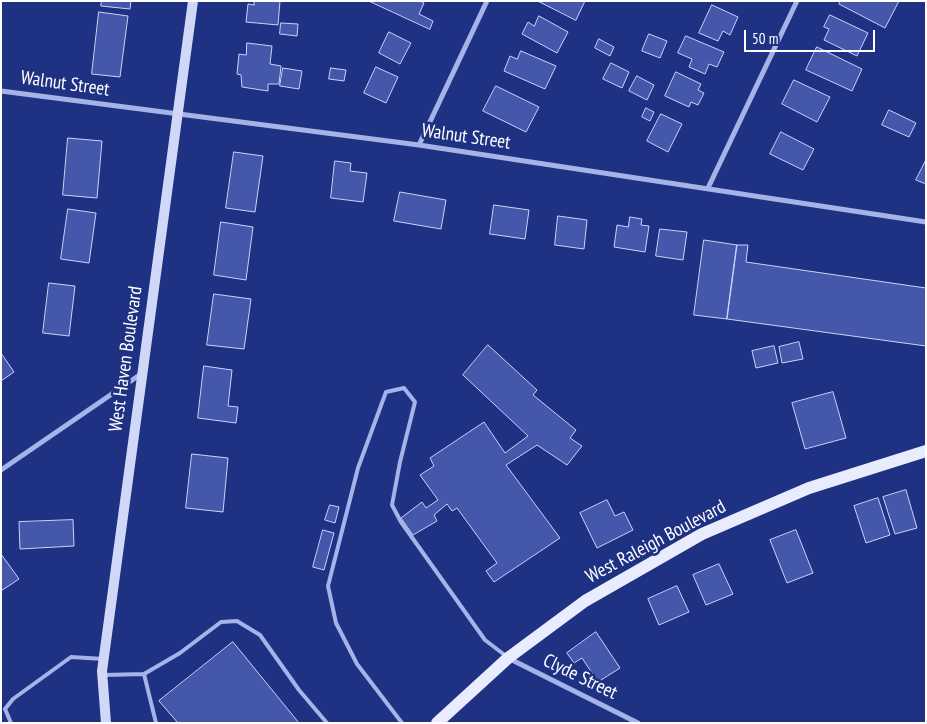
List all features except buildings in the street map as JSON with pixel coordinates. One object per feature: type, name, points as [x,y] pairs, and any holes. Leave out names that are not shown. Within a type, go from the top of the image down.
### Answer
[{"type":"main road","name":"West Raleigh Boulevard","points":[[437,723],[508,658],[585,601],[702,534],[810,488],[926,451]]},
{"type":"street","name":"West Haven Boulevard","points":[[106,723],[102,675],[193,1]]},
{"type":"street","points":[[419,145],[487,1]]},
{"type":"street","points":[[708,188],[797,1]]},
{"type":"street","name":"Walnut Street","points":[[1,91],[419,145],[926,222]]},
{"type":"street","points":[[1,470],[142,374]]},
{"type":"street","name":"Clyde Street","points":[[508,658],[638,723]]},
{"type":"lane","points":[[402,723],[357,664],[336,623],[328,586],[358,468],[386,392],[404,388],[415,402],[400,462],[392,505],[411,538],[484,640],[508,658]]},
{"type":"lane","points":[[102,675],[144,674],[180,653],[221,622],[237,622],[260,635],[299,690],[327,723]]},
{"type":"lane","points":[[11,723],[5,709],[13,699],[71,657],[104,659]]},
{"type":"lane","points":[[144,674],[156,723]]}]
